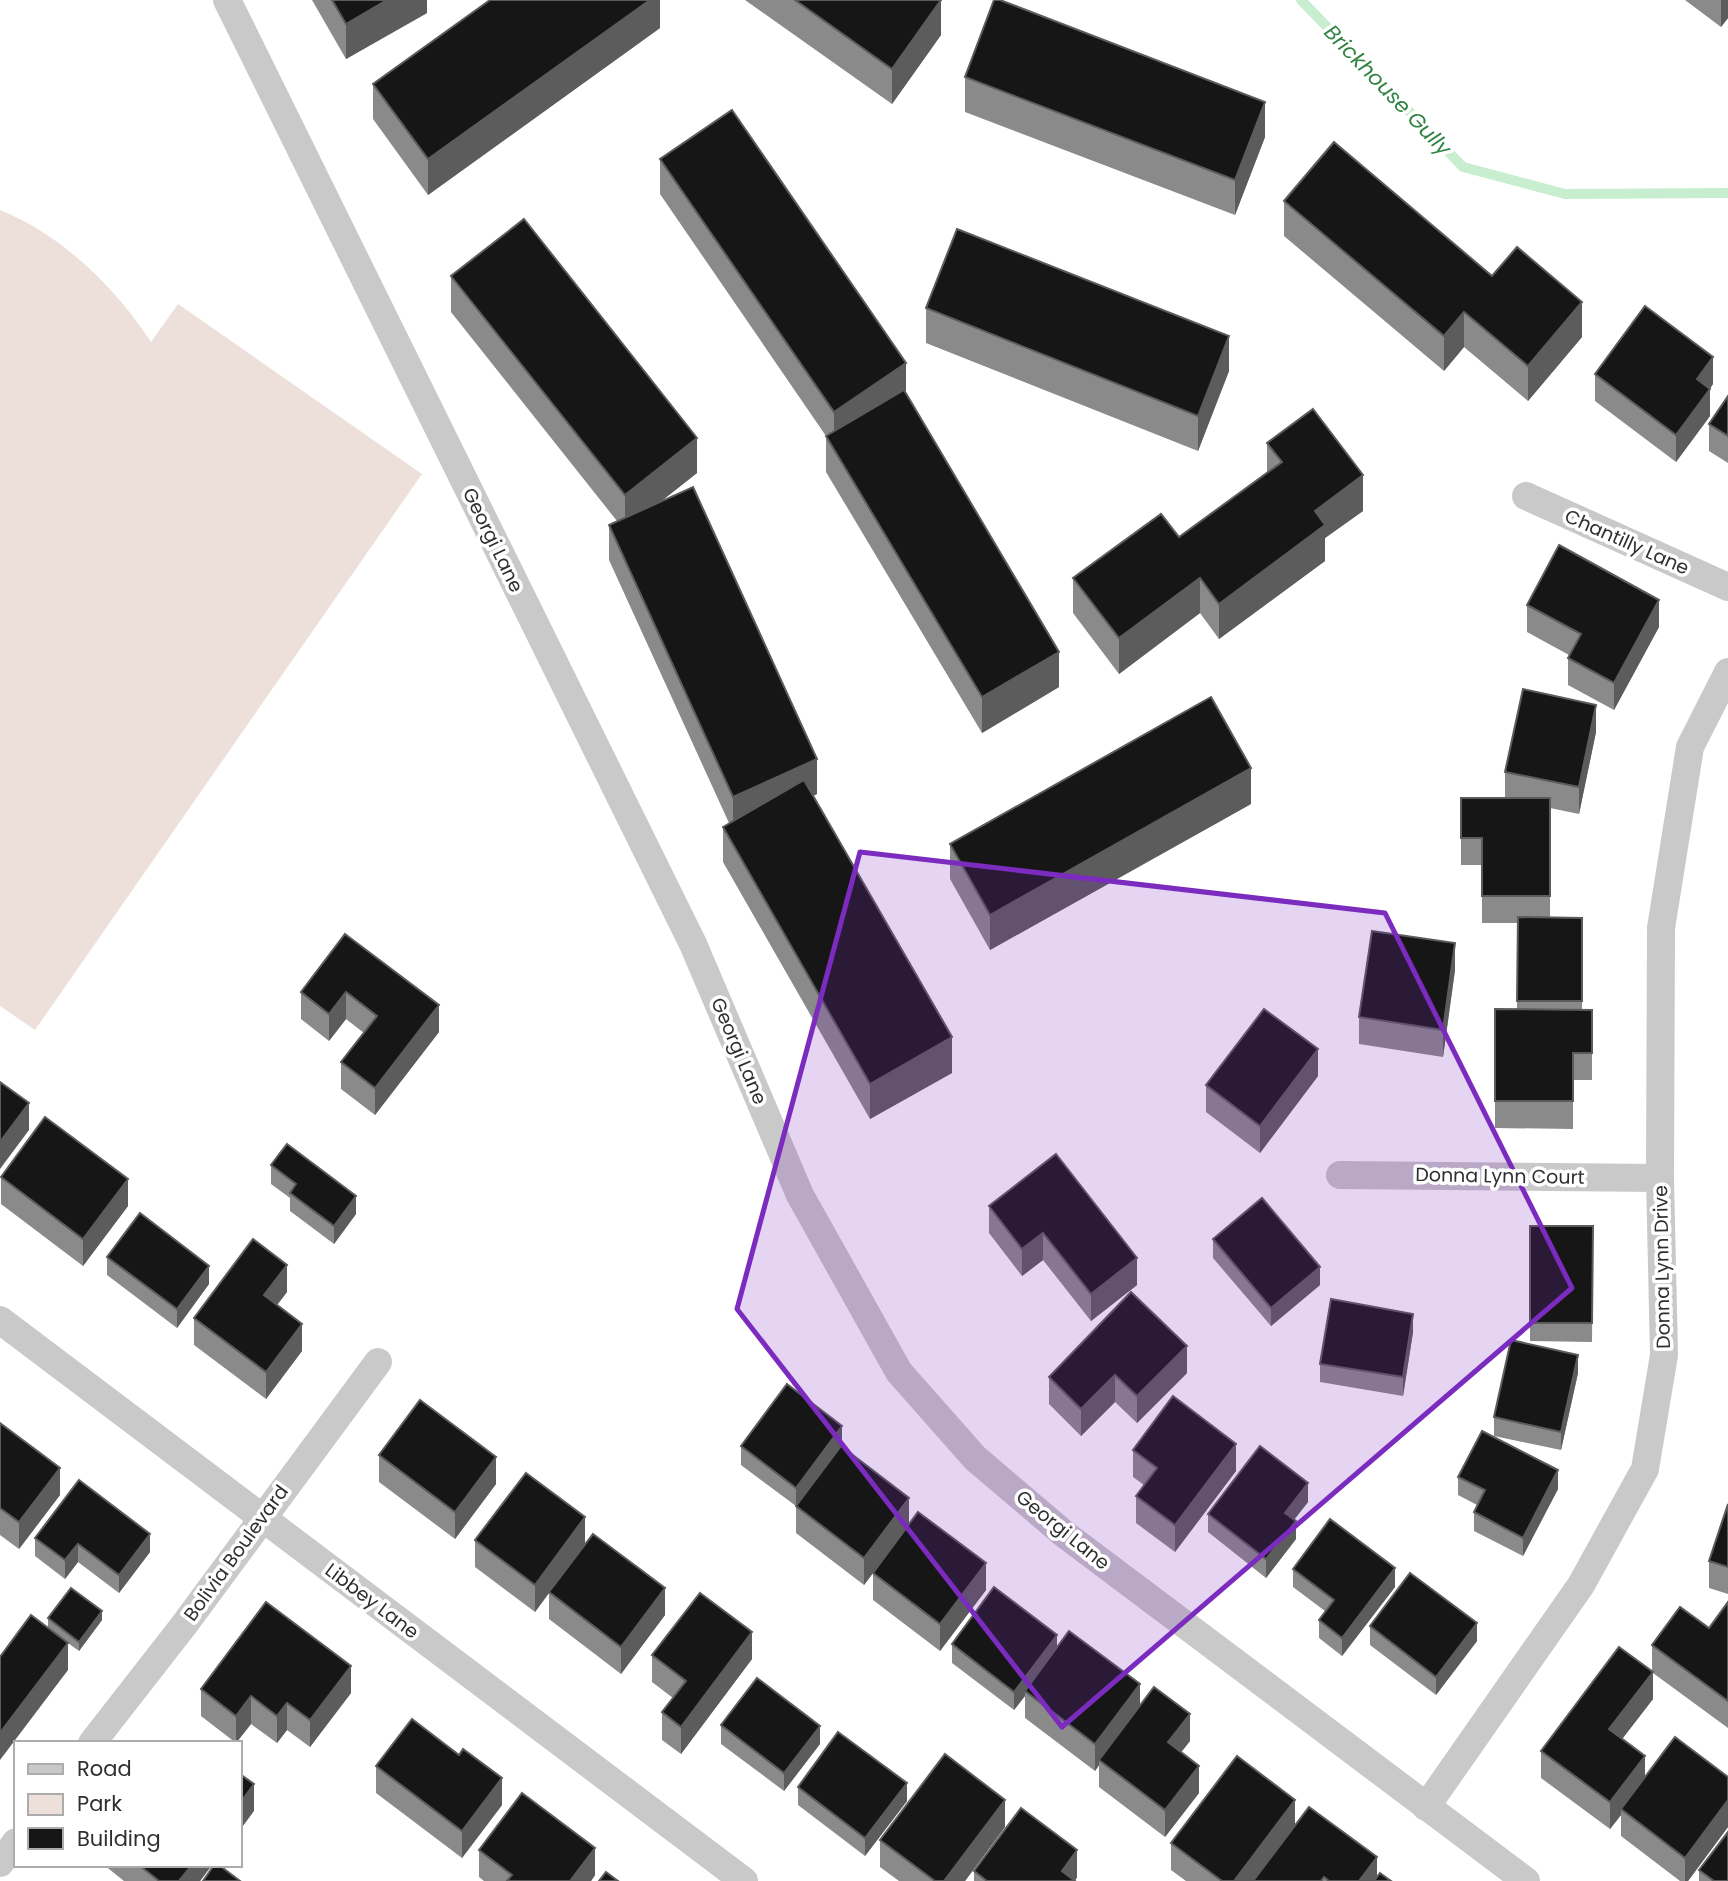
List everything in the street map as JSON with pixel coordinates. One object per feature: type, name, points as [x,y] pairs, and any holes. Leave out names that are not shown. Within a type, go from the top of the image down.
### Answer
[{"type":"street","name":"Georgi Lane","points":[[227,0],[694,944],[800,1195],[899,1372],[975,1458],[1063,1533],[1526,1881]]},
{"type":"street","name":"Chantilly Lane","points":[[1526,496],[1728,587]]},
{"type":"street","name":"Donna Lynn Drive","points":[[1426,1807],[1581,1585],[1645,1469],[1664,1355],[1660,1178],[1661,928],[1690,747],[1728,672]]},
{"type":"street","name":"Donna Lynn Court","points":[[1340,1175],[1660,1178]]},
{"type":"street","name":"Libbey Lane","points":[[0,1320],[744,1881]]},
{"type":"street","name":"Bolivia Boulevard","points":[[94,1741],[184,1625],[378,1362]]},
{"type":"street","points":[[0,1863],[14,1845]]},
{"type":"highlighted area","points":[[860,852],[1385,913],[1572,1288],[1062,1727],[737,1309]]},
{"type":"green space","points":[[0,210],[44,233],[85,265],[121,302],[151,342],[178,304],[422,474],[35,1030],[0,1006]]},
{"type":"building","points":[[332,0],[387,0],[346,24]]},
{"type":"building","points":[[490,0],[650,0],[428,159],[373,84]]},
{"type":"building","points":[[795,0],[941,0],[892,69]]},
{"type":"building","points":[[994,0],[1000,0],[1265,102],[1235,180],[965,77]]},
{"type":"building","points":[[732,110],[906,363],[834,412],[660,159]]},
{"type":"building","points":[[1334,142],[1492,276],[1517,247],[1582,302],[1528,366],[1464,312],[1444,336],[1284,201]]},
{"type":"building","points":[[524,219],[697,438],[625,495],[451,276]]},
{"type":"building","points":[[957,229],[1229,336],[1198,416],[926,308]]},
{"type":"building","points":[[1645,306],[1713,357],[1697,379],[1710,389],[1676,435],[1595,374]]},
{"type":"building","points":[[904,390],[1059,652],[982,697],[826,436]]},
{"type":"building","points":[[1728,396],[1728,436],[1709,424]]},
{"type":"building","points":[[1313,409],[1363,475],[1315,511],[1325,525],[1219,604],[1200,578],[1119,638],[1073,578],[1161,514],[1179,537],[1282,462],[1267,443]]},
{"type":"building","points":[[693,487],[817,759],[733,797],[609,525]]},
{"type":"building","points":[[1559,545],[1659,600],[1614,683],[1568,658],[1581,634],[1527,605]]},
{"type":"building","points":[[1523,689],[1596,705],[1579,787],[1505,772]]},
{"type":"building","points":[[1211,697],[1251,768],[990,915],[950,844]]},
{"type":"building","points":[[804,780],[952,1037],[870,1084],[723,827]]},
{"type":"building","points":[[1461,798],[1550,798],[1550,896],[1482,896],[1482,838],[1461,838]]},
{"type":"building","points":[[1518,917],[1582,918],[1582,1001],[1517,1001]]},
{"type":"building","points":[[1372,931],[1455,943],[1443,1030],[1359,1017]]},
{"type":"building","points":[[345,934],[439,1005],[375,1088],[341,1062],[377,1016],[346,992],[329,1014],[301,992]]},
{"type":"building","points":[[1264,1009],[1318,1049],[1260,1126],[1206,1085]]},
{"type":"building","points":[[1495,1009],[1592,1010],[1592,1053],[1573,1053],[1573,1101],[1495,1101]]},
{"type":"building","points":[[0,1082],[29,1103],[0,1142]]},
{"type":"building","points":[[45,1117],[128,1179],[83,1239],[1,1177]]},
{"type":"building","points":[[287,1144],[356,1196],[334,1226],[290,1193],[296,1184],[271,1165]]},
{"type":"building","points":[[1056,1154],[1137,1258],[1091,1294],[1043,1233],[1022,1249],[989,1206]]},
{"type":"building","points":[[1262,1198],[1320,1267],[1271,1308],[1213,1239]]},
{"type":"building","points":[[140,1213],[209,1266],[177,1309],[107,1257]]},
{"type":"building","points":[[1530,1226],[1593,1226],[1592,1323],[1530,1323]]},
{"type":"building","points":[[253,1239],[287,1265],[264,1295],[302,1324],[266,1372],[194,1318]]},
{"type":"building","points":[[1131,1292],[1187,1346],[1137,1396],[1115,1375],[1081,1409],[1049,1377]]},
{"type":"building","points":[[1331,1299],[1413,1314],[1403,1377],[1320,1364]]},
{"type":"building","points":[[1511,1340],[1578,1355],[1561,1432],[1494,1417]]},
{"type":"building","points":[[787,1384],[842,1426],[796,1488],[741,1446]]},
{"type":"building","points":[[1173,1396],[1236,1444],[1175,1525],[1136,1496],[1157,1468],[1133,1450]]},
{"type":"building","points":[[420,1400],[496,1457],[455,1512],[379,1455]]},
{"type":"building","points":[[0,1423],[60,1468],[19,1522],[0,1508]]},
{"type":"building","points":[[1482,1431],[1558,1470],[1523,1538],[1474,1512],[1485,1490],[1458,1477]]},
{"type":"building","points":[[841,1446],[909,1498],[864,1558],[796,1506]]},
{"type":"building","points":[[1260,1446],[1308,1483],[1285,1513],[1296,1521],[1266,1559],[1208,1514]]},
{"type":"building","points":[[526,1473],[585,1517],[535,1585],[475,1540]]},
{"type":"building","points":[[79,1480],[150,1534],[119,1575],[78,1544],[65,1560],[35,1538]]},
{"type":"building","points":[[1728,1504],[1728,1567],[1709,1561]]},
{"type":"building","points":[[918,1512],[986,1563],[940,1624],[873,1573]]},
{"type":"building","points":[[1330,1519],[1395,1568],[1342,1638],[1319,1620],[1334,1600],[1293,1569]]},
{"type":"building","points":[[593,1534],[665,1588],[621,1647],[549,1592]]},
{"type":"building","points":[[1410,1573],[1477,1623],[1436,1677],[1370,1626]]},
{"type":"building","points":[[994,1587],[1057,1635],[1014,1692],[952,1644]]},
{"type":"building","points":[[71,1588],[102,1611],[79,1642],[48,1618]]},
{"type":"building","points":[[700,1593],[752,1632],[681,1727],[662,1712],[686,1681],[652,1655]]},
{"type":"building","points":[[266,1602],[351,1666],[310,1720],[287,1703],[277,1716],[251,1696],[236,1716],[201,1689]]},
{"type":"building","points":[[1728,1602],[1728,1701],[1652,1645],[1680,1607],[1709,1628]]},
{"type":"building","points":[[31,1615],[68,1643],[0,1733],[0,1657]]},
{"type":"building","points":[[1069,1631],[1140,1684],[1095,1744],[1025,1691]]},
{"type":"building","points":[[1619,1647],[1653,1672],[1609,1729],[1645,1756],[1610,1802],[1541,1751]]},
{"type":"building","points":[[757,1678],[820,1726],[784,1773],[721,1725]]},
{"type":"building","points":[[1154,1687],[1190,1714],[1168,1742],[1199,1766],[1165,1810],[1099,1760]]},
{"type":"building","points":[[412,1719],[459,1755],[463,1749],[502,1778],[462,1831],[376,1766]]},
{"type":"building","points":[[838,1732],[907,1783],[865,1838],[798,1787]]},
{"type":"building","points":[[1675,1737],[1728,1777],[1728,1800],[1685,1858],[1621,1809]]},
{"type":"building","points":[[945,1754],[1005,1800],[944,1881],[935,1881],[880,1840]]},
{"type":"building","points":[[1237,1756],[1295,1800],[1234,1881],[1222,1881],[1171,1843]]},
{"type":"building","points":[[242,1775],[254,1784],[242,1800]]},
{"type":"building","points":[[522,1793],[595,1848],[570,1881],[507,1881],[512,1875],[479,1850]]},
{"type":"building","points":[[1309,1807],[1377,1857],[1359,1881],[1329,1881],[1324,1877],[1321,1881],[1253,1881]]},
{"type":"building","points":[[1021,1808],[1077,1850],[1062,1871],[1075,1881],[987,1881],[974,1871]]},
{"type":"building","points":[[1728,1832],[1728,1881],[1714,1881],[1699,1870]]},
{"type":"building","points":[[142,1867],[190,1867],[179,1881],[159,1881]]},
{"type":"building","points":[[213,1867],[222,1867],[240,1881],[203,1881]]},
{"type":"building","points":[[606,1872],[618,1881],[599,1881]]},
{"type":"building","points":[[1380,1873],[1391,1881],[1374,1881]]},
{"type":"waterway","name":"Brickhouse Gully","points":[[1301,0],[1463,167],[1565,194],[1728,193]]}]
